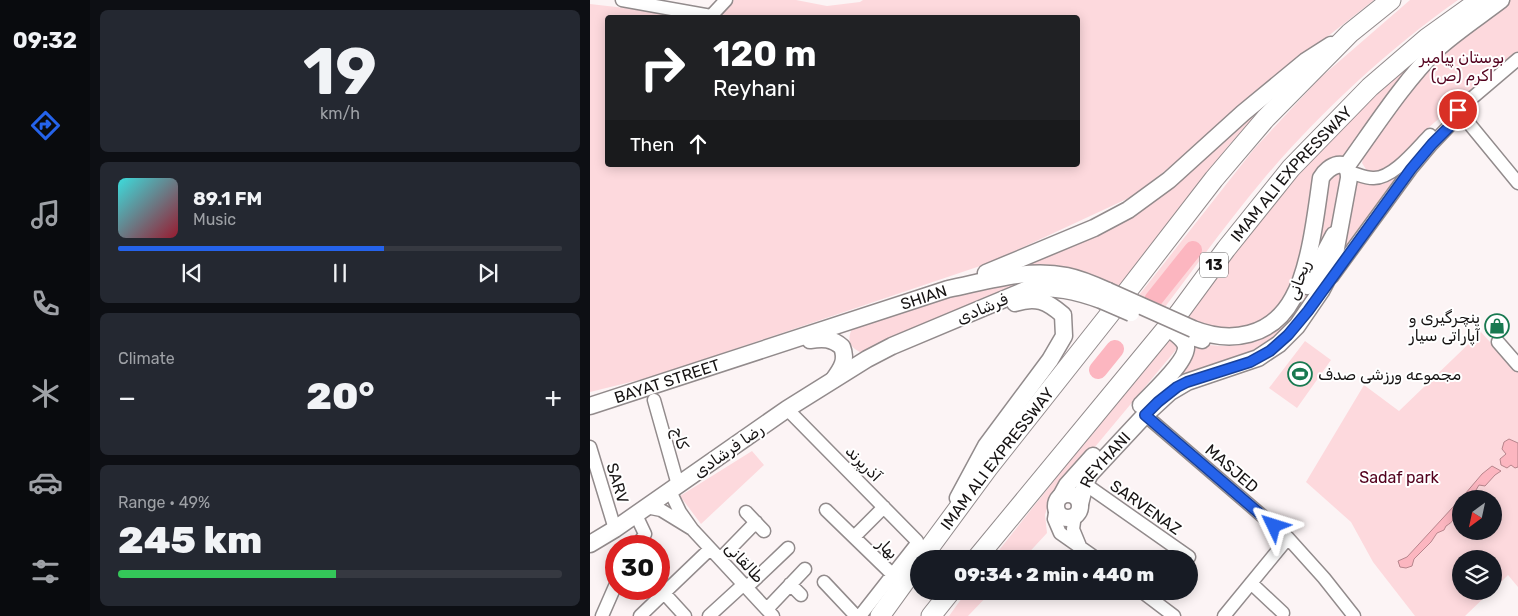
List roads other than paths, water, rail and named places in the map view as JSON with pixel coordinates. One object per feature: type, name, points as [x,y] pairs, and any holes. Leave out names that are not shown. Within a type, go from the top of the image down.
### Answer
[{"type":"highway","name":"IMAM ALI EXPRESSWAY","points":[[924,548],[1214,179],[1266,118],[1350,33],[1391,0]]},
{"type":"highway","name":"IMAM ALI EXPRESSWAY","points":[[983,550],[1179,312],[1226,249],[1291,168],[1370,88],[1427,38],[1480,0]]},
{"type":"highway","points":[[880,616],[910,574]]},
{"type":"highway","points":[[931,616],[943,600]]},
{"type":"main road","points":[[1348,170],[1402,89],[1416,72],[1438,48],[1501,0]]},
{"type":"main road","points":[[948,289],[1094,228],[1128,210],[1169,180],[1242,113],[1306,61],[1350,33]]},
{"type":"main road","name":"ریحانی","points":[[1104,295],[1192,329],[1216,335],[1241,336],[1265,327],[1286,310],[1304,271],[1321,178],[1325,172],[1334,166],[1340,165],[1348,170]]},
{"type":"main road","name":"REYHANI","points":[[1077,510],[1090,474],[1158,402],[1182,384],[1250,362],[1270,351],[1296,326],[1321,291],[1332,270],[1348,170]]},
{"type":"main road","points":[[1104,295],[1171,330],[1208,342],[1234,343],[1256,339],[1272,330],[1284,320],[1299,302],[1341,217]]},
{"type":"main road","name":"SHIAN","points":[[744,355],[948,289],[1008,276],[1039,273],[1069,276],[1104,295]]},
{"type":"main road","name":"فرشادی","points":[[867,359],[892,346],[1028,289],[1062,288],[1085,294],[1104,295]]},
{"type":"main road","points":[[924,548],[986,446],[1050,360],[1064,336],[1063,316],[1054,307],[1034,299],[1023,300],[977,316],[948,323]]},
{"type":"main road","points":[[832,381],[844,361],[845,356],[841,339],[842,331],[850,322]]},
{"type":"main road","points":[[1077,510],[1065,517],[1059,513],[1059,501],[1075,476],[1178,364],[1186,348],[1184,340],[1171,330]]},
{"type":"main road","points":[[744,355],[818,338],[832,340],[854,356],[867,359]]},
{"type":"main road","name":"BAYAT STREET","points":[[590,406],[744,355]]},
{"type":"main road","name":"رضا فرشادی","points":[[590,544],[615,529],[787,409],[867,359]]},
{"type":"street","points":[[622,0],[705,15]]},
{"type":"street","points":[[712,15],[726,0]]},
{"type":"street","points":[[1348,170],[1373,178],[1387,175],[1458,110],[1518,59]]},
{"type":"street","points":[[1458,110],[1518,183]]},
{"type":"street","name":"ریحانی","points":[[1321,291],[1411,169],[1454,122],[1458,110]]},
{"type":"street","points":[[1498,342],[1518,365]]},
{"type":"street","name":"کاج","points":[[654,400],[674,488]]},
{"type":"street","name":"آذرپرند","points":[[787,409],[924,548]]},
{"type":"street","name":"MASJED","points":[[1145,415],[1288,538],[1324,578],[1354,616]]},
{"type":"street","name":"SARV","points":[[590,447],[615,529]]},
{"type":"street","name":"SARVENAZ","points":[[1085,484],[1179,550]]},
{"type":"street","name":"طالقانی","points":[[674,488],[680,512],[692,530],[770,612]]},
{"type":"street","points":[[1059,501],[1054,520],[1056,526],[1060,533],[1085,550]]},
{"type":"street","name":"بهار","points":[[854,537],[884,507]]},
{"type":"street","name":"طالقانی","points":[[641,511],[661,510],[692,530]]},
{"type":"street","name":"بهار","points":[[826,510],[892,574],[915,546],[924,548]]},
{"type":"street","points":[[1077,510],[1073,529],[1080,546]]},
{"type":"street","points":[[641,511],[644,535]]},
{"type":"street","points":[[720,559],[760,526],[746,512]]},
{"type":"street","points":[[1224,616],[1288,538]]},
{"type":"street","points":[[709,616],[788,548]]},
{"type":"street","points":[[670,587],[710,549]]},
{"type":"street","points":[[770,612],[780,595],[805,569]]},
{"type":"street","points":[[860,616],[892,574]]},
{"type":"street","points":[[824,582],[856,616]]},
{"type":"street","points":[[1251,583],[1283,613]]},
{"type":"street","points":[[790,584],[801,595]]},
{"type":"street","points":[[780,595],[789,605]]},
{"type":"street","points":[[602,616],[609,600]]},
{"type":"street","points":[[640,616],[657,600]]},
{"type":"street","points":[[670,600],[684,616]]},
{"type":"street","points":[[1153,600],[1174,616]]},
{"type":"waterway","points":[[1153,300],[1193,250]]},
{"type":"waterway","points":[[1098,370],[1115,349]]},
{"type":"place","name":"پنچرگیری و آپاراتی سیار","points":[[1497,326]]},
{"type":"place","name":"مجموعه ورزشی صدف","points":[[1300,374]]},
{"type":"park label","name":"بوستان پیامبر اکرم (ص)","points":[[1462,66]]},
{"type":"park label","name":"Sadaf park","points":[[1399,477]]}]
